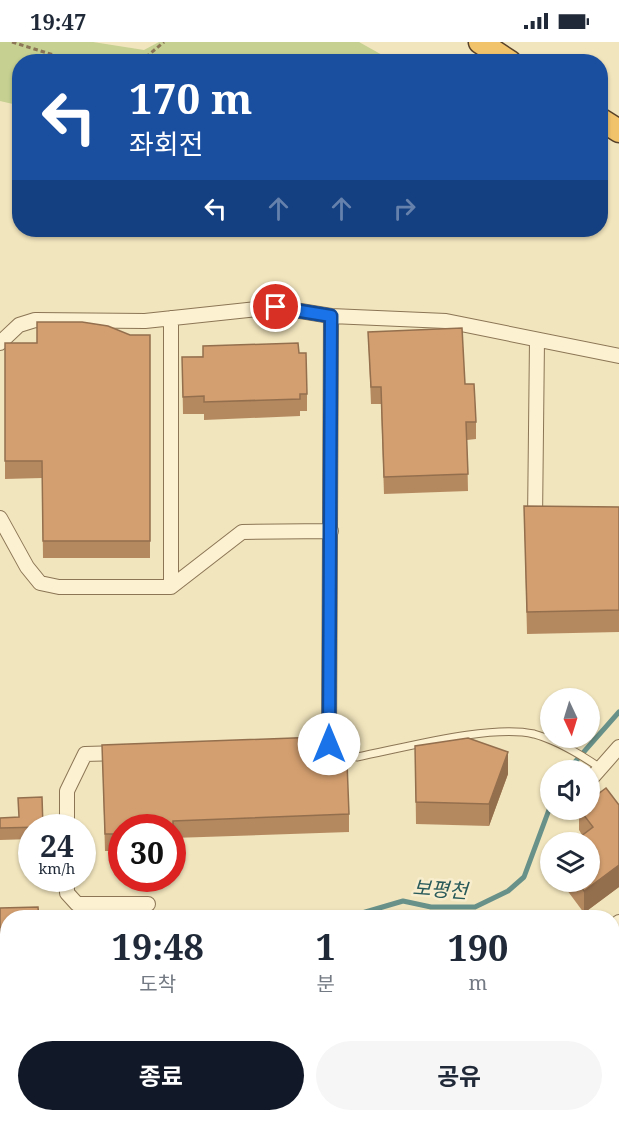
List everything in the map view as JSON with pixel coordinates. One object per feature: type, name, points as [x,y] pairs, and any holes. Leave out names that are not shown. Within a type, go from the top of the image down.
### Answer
[{"type":"highway","points":[[480,42],[498,54]]},
{"type":"street","points":[[0,343],[19,325],[35,321],[145,321],[276,307],[331,316],[446,321],[619,357]]},
{"type":"street","points":[[306,745],[329,744],[331,316]]},
{"type":"street","points":[[171,318],[171,587]]},
{"type":"street","points":[[535,520],[537,340]]},
{"type":"street","points":[[0,518],[27,567],[39,583],[59,587],[171,587],[242,532],[331,531]]},
{"type":"street","points":[[600,766],[619,747]]},
{"type":"street","points":[[67,814],[67,791],[85,754],[132,752]]},
{"type":"street","points":[[67,892],[77,904],[148,904]]},
{"type":"lane","points":[[357,757],[503,730],[533,734],[563,744],[588,760]]},
{"type":"path","points":[[12,42],[50,54]]},
{"type":"path","points":[[150,54],[164,42]]},
{"type":"green space","points":[[0,42],[93,42],[144,50],[159,42],[359,42],[380,54],[12,54],[12,104],[0,101]]},
{"type":"building","points":[[37,322],[82,322],[108,326],[130,335],[150,335],[150,541],[43,541],[42,461],[5,461],[5,343],[37,343]]},
{"type":"building","points":[[462,328],[465,384],[474,384],[476,422],[466,422],[468,474],[384,477],[381,387],[371,387],[368,332]]},
{"type":"building","points":[[298,343],[299,353],[306,353],[307,394],[300,394],[300,399],[204,402],[204,396],[183,397],[182,357],[203,357],[203,346]]},
{"type":"building","points":[[524,506],[619,507],[619,610],[527,612]]},
{"type":"building","points":[[346,736],[349,814],[186,820],[186,814],[108,814],[108,834],[105,834],[102,745]]},
{"type":"building","points":[[468,738],[508,752],[489,804],[416,802],[415,746]]},
{"type":"building","points":[[606,788],[619,805],[619,865],[600,879],[600,832],[586,832],[593,827],[588,820],[600,820],[600,792]]},
{"type":"building","points":[[42,797],[43,814],[19,814],[18,798]]},
{"type":"building","points":[[18,817],[18,828],[0,828],[0,818]]},
{"type":"building","points":[[38,907],[38,910],[0,910],[0,908]]},
{"type":"waterway","name":"보평천","points":[[577,760],[619,712]]},
{"type":"waterway","name":"보평천","points":[[372,910],[403,901],[431,907],[475,907],[508,891],[524,877],[545,820]]},
{"type":"route","points":[[276,307],[331,316],[329,744]]}]
